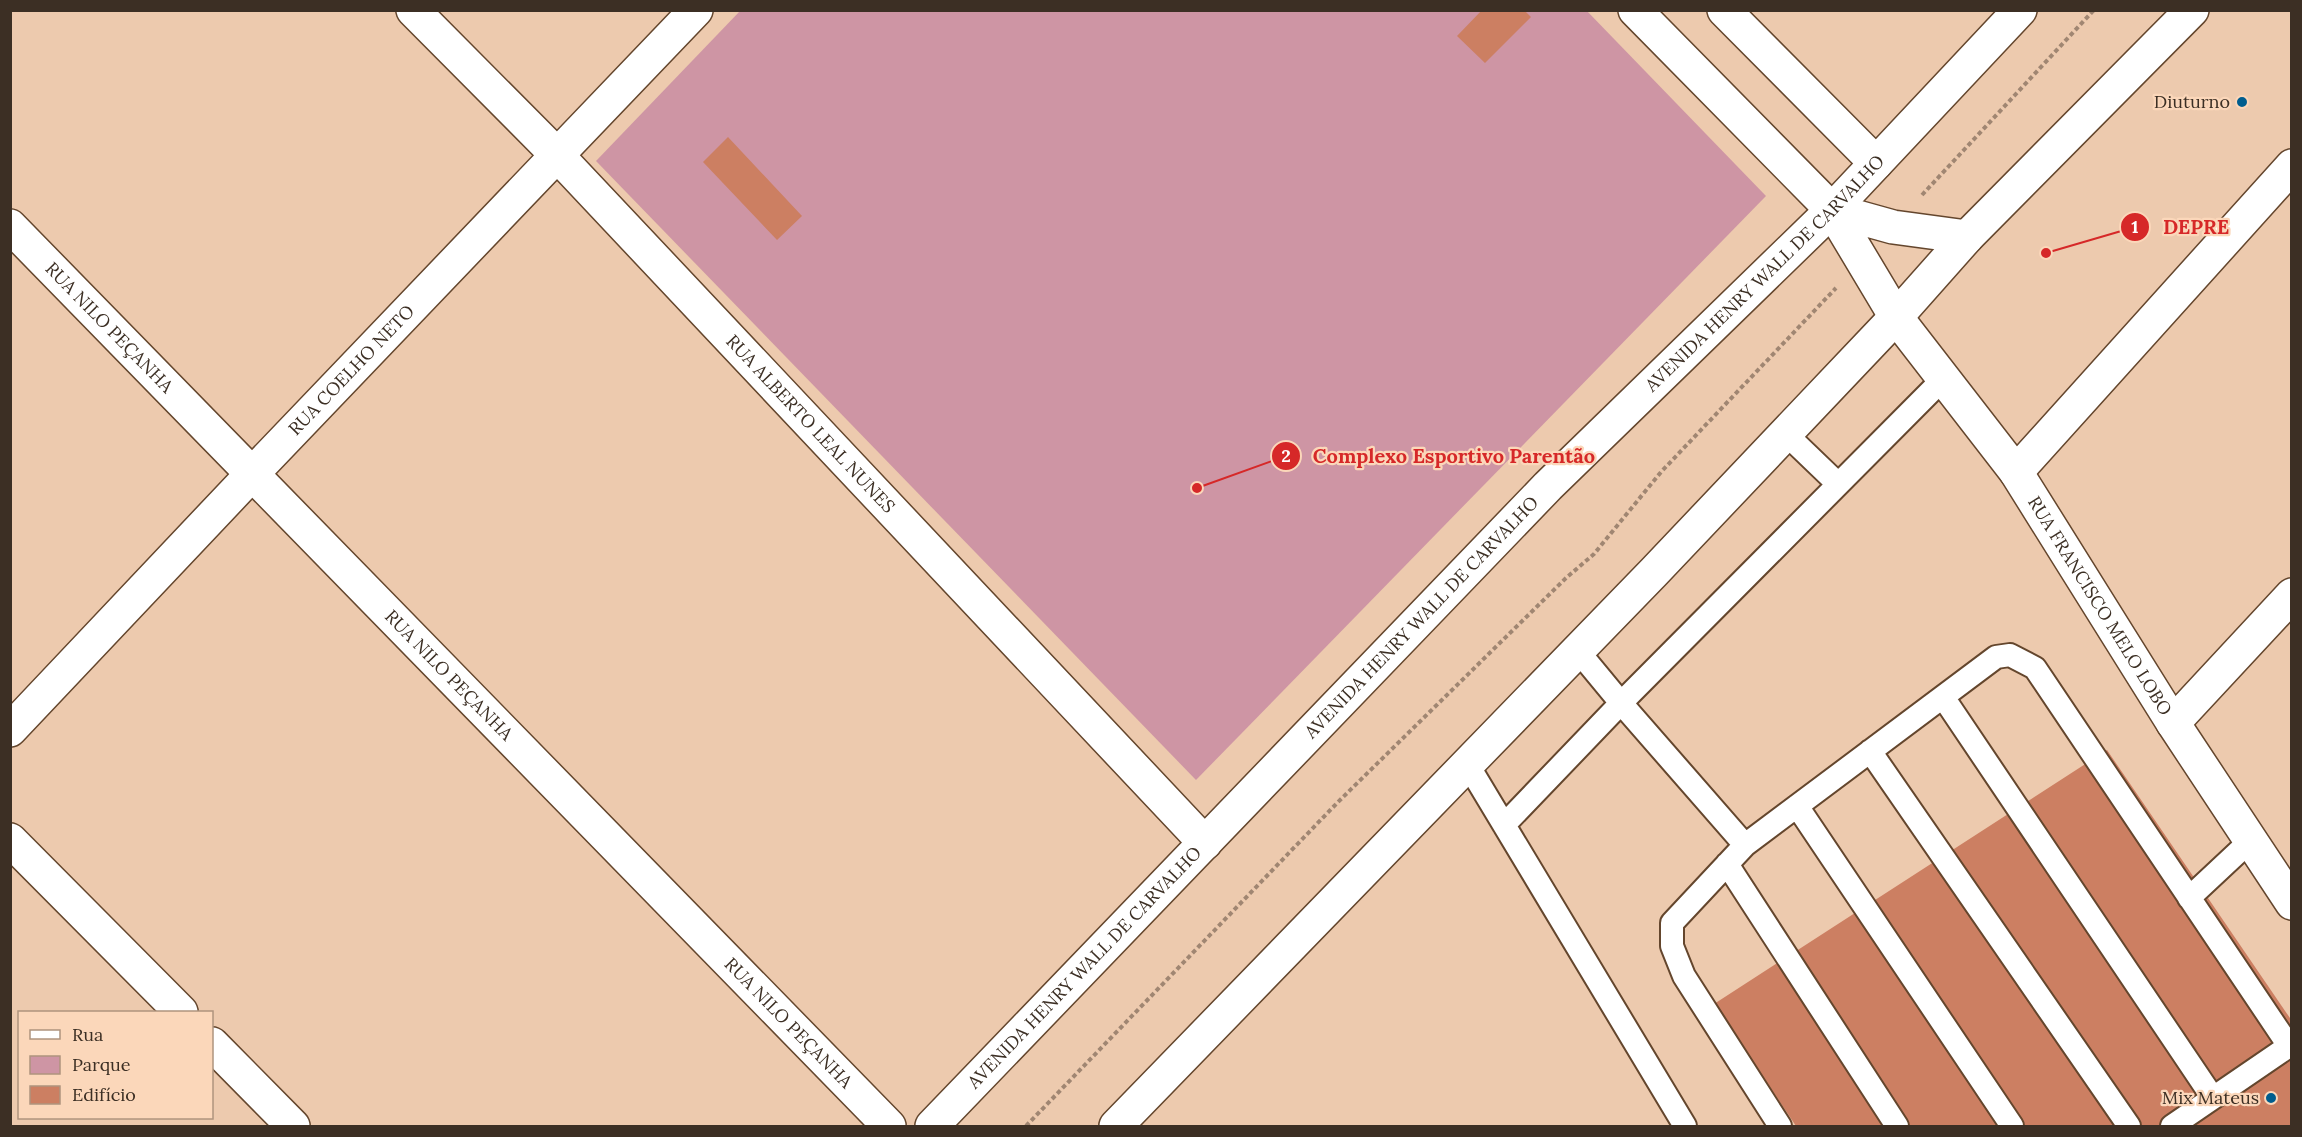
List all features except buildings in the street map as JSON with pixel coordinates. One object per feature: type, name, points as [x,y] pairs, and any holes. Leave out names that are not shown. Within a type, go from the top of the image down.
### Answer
[{"type":"street","name":"RUA ALBERTO LEAL NUNES","points":[[413,10],[557,155],[1204,843]]},
{"type":"street","name":"RUA COELHO NETO","points":[[10,730],[696,10]]},
{"type":"street","name":"RUA FRANCISCO MELO LOBO","points":[[1635,10],[1832,210],[1896,317],[2016,472],[2173,723],[2292,903]]},
{"type":"street","points":[[1724,10],[1876,163]]},
{"type":"street","name":"AVENIDA HENRY WALL DE CARVALHO","points":[[932,1126],[1548,486],[1832,210],[2020,10]]},
{"type":"street","points":[[1116,1126],[1786,434],[1896,317],[1966,237],[2192,10]]},
{"type":"street","points":[[2016,472],[2292,166]]},
{"type":"street","points":[[1832,210],[1893,227],[1966,237]]},
{"type":"street","name":"RUA NILO PEÇANHA","points":[[10,226],[889,1126]]},
{"type":"street","points":[[2173,723],[2292,595]]},
{"type":"street","points":[[10,840],[180,1011]]},
{"type":"street","points":[[213,1045],[293,1126]]},
{"type":"lane","points":[[1504,825],[1621,703],[1943,379]]},
{"type":"lane","points":[[1786,434],[1838,484]]},
{"type":"lane","points":[[1578,651],[1745,844]]},
{"type":"lane","points":[[1780,1126],[1684,976],[1672,946],[1672,923],[1745,844],[1996,657],[2010,655],[2035,668],[2289,1046],[2172,1126]]},
{"type":"lane","points":[[1943,697],[2213,1098]]},
{"type":"lane","points":[[1870,751],[2129,1126]]},
{"type":"lane","points":[[1468,765],[1685,1126]]},
{"type":"lane","points":[[1797,806],[2012,1126]]},
{"type":"lane","points":[[2189,898],[2250,841]]},
{"type":"lane","points":[[1727,864],[1897,1126]]},
{"type":"path","points":[[1893,227],[2094,10]]},
{"type":"path","points":[[1026,1126],[1338,802],[1566,578],[1594,554],[1661,472],[1862,261]]},
{"type":"green space","points":[[1586,10],[1766,196],[1196,780],[596,161],[740,11]]},
{"type":"place","name":"Diuturno","points":[[2242,102]]},
{"type":"place","name":"DEPRE","points":[[2046,253]]},
{"type":"place","name":"Complexo Esportivo Parentão","points":[[1197,488]]},
{"type":"place","name":"Mix Mateus","points":[[2271,1098]]}]
